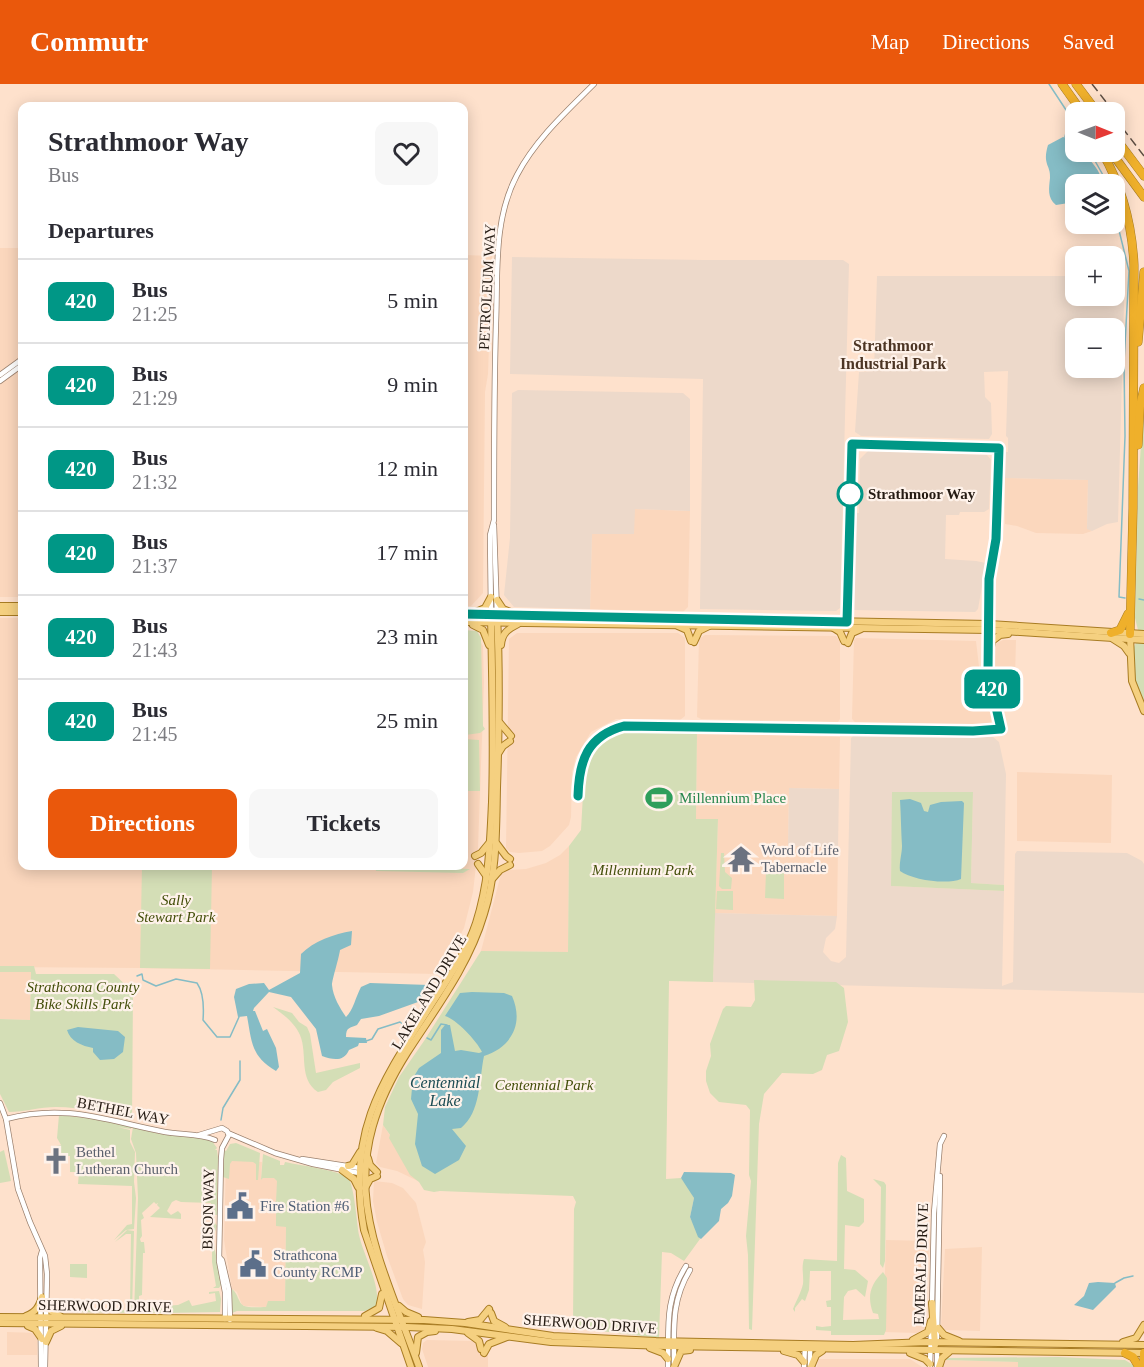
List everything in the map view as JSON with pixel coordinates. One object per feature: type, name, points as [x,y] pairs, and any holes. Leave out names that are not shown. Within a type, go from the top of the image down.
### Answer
[{"type":"highway","points":[[1060,84],[1071,102]]},
{"type":"highway","points":[[1060,84],[1074,102]]},
{"type":"highway","points":[[1076,84],[1090,102]]},
{"type":"highway","points":[[1125,151],[1144,176]]},
{"type":"highway","points":[[1107,162],[1122,192],[1133,243],[1133,509],[1130,637]]},
{"type":"highway","points":[[1118,162],[1144,197]]},
{"type":"highway","points":[[1133,405],[1144,272]]},
{"type":"highway","points":[[1133,509],[1140,406],[1144,388]]},
{"type":"highway","points":[[1112,636],[1120,630],[1130,607]]},
{"type":"highway","points":[[1125,1353],[1133,1358],[1139,1367]]},
{"type":"highway","points":[[1144,1353],[1144,1367]]},
{"type":"main road","points":[[468,616],[483,610],[494,598],[503,609],[521,619],[989,624],[1112,636],[1130,654]]},
{"type":"main road","points":[[0,606],[18,606]]},
{"type":"main road","points":[[0,612],[18,612]]},
{"type":"main road","points":[[468,618],[1024,632],[1130,637],[1144,640]]},
{"type":"main road","name":"LAKELAND DRIVE","points":[[416,1366],[380,1281],[364,1230],[362,1189],[366,1155],[375,1117],[391,1080],[457,975],[475,940],[488,901],[499,722],[499,666],[494,618]]},
{"type":"main road","name":"LAKELAND DRIVE","points":[[493,842],[494,618]]},
{"type":"main road","points":[[499,666],[503,636],[507,629],[521,619]]},
{"type":"main road","points":[[468,620],[481,627],[485,632],[489,644],[493,680]]},
{"type":"main road","points":[[675,624],[687,630],[692,641],[699,631],[713,625]]},
{"type":"main road","points":[[831,627],[840,632],[846,642],[852,633],[863,628]]},
{"type":"main road","points":[[988,664],[992,641],[1005,634],[1024,632]]},
{"type":"main road","points":[[1130,637],[1144,634]]},
{"type":"main road","points":[[1130,637],[1132,681],[1144,711]]},
{"type":"main road","points":[[498,755],[510,739],[499,722]]},
{"type":"main road","points":[[475,856],[493,842],[510,862],[490,878],[478,864]]},
{"type":"main road","name":"LAKELAND DRIVE","points":[[416,1366],[402,1344],[395,1301],[372,1237],[359,1171],[370,1114],[387,1074],[446,982],[470,937],[490,878]]},
{"type":"main road","points":[[363,1146],[352,1165],[345,1168],[362,1189],[377,1174],[366,1155]]},
{"type":"main road","points":[[375,1266],[381,1275],[399,1322]]},
{"type":"main road","points":[[352,1318],[368,1316],[379,1308],[382,1297],[380,1281]]},
{"type":"main road","points":[[44,1300],[51,1311],[67,1321],[53,1329],[44,1340],[35,1329],[21,1320],[34,1312],[44,1300]]},
{"type":"main road","points":[[395,1301],[406,1312],[424,1320]]},
{"type":"main road","points":[[932,1303],[934,1345]]},
{"type":"main road","points":[[490,1311],[494,1321],[512,1334],[492,1342],[483,1351],[479,1341],[464,1327],[480,1320],[490,1311]]},
{"type":"main road","name":"SHERWOOD DRIVE","points":[[0,1317],[21,1320],[335,1326],[371,1326],[424,1320],[551,1342],[807,1346],[907,1342],[934,1345],[949,1352],[1144,1353]]},
{"type":"main road","name":"SHERWOOD DRIVE","points":[[67,1321],[352,1318],[444,1328],[464,1327]]},
{"type":"main road","name":"SHERWOOD DRIVE","points":[[0,1323],[21,1320]]},
{"type":"main road","points":[[907,1342],[928,1332],[932,1320]]},
{"type":"main road","points":[[335,1326],[348,1323],[432,1323],[438,1321]]},
{"type":"main road","points":[[371,1326],[387,1331],[402,1344]]},
{"type":"main road","points":[[1102,1345],[1133,1341],[1144,1327]]},
{"type":"main road","points":[[1144,1327],[1144,1353]]},
{"type":"main road","points":[[416,1366],[415,1350],[418,1337],[444,1328]]},
{"type":"main road","points":[[938,1328],[944,1335],[962,1342]]},
{"type":"main road","name":"SHERWOOD DRIVE","points":[[512,1334],[696,1347],[807,1346],[901,1351],[962,1342],[1144,1345]]},
{"type":"main road","points":[[891,1350],[934,1345],[975,1346],[981,1343]]},
{"type":"main road","points":[[641,1345],[658,1350],[669,1359]]},
{"type":"main road","points":[[674,1367],[681,1351],[696,1347]]},
{"type":"main road","points":[[766,1348],[794,1354],[800,1357],[807,1366],[818,1353],[831,1349]]},
{"type":"main road","points":[[901,1351],[926,1359],[934,1366],[949,1352]]},
{"type":"street","name":"PETROLEUM WAY","points":[[494,618],[495,527],[493,522],[498,246],[504,209],[516,176],[534,148],[553,125],[594,84]]},
{"type":"street","points":[[0,375],[18,362]]},
{"type":"street","points":[[0,381],[18,368]]},
{"type":"street","points":[[0,1103],[6,1119],[18,1189],[46,1265],[43,1367]]},
{"type":"street","name":"BETHEL WAY","points":[[6,1119],[46,1112],[77,1113],[166,1132],[199,1135],[216,1141],[226,1142],[240,1139]]},
{"type":"street","name":"BETHEL WAY","points":[[199,1135],[222,1128],[228,1133]]},
{"type":"street","name":"BISON WAY","points":[[215,1132],[220,1159],[218,1244],[228,1320]]},
{"type":"street","points":[[228,1133],[293,1158],[359,1171]]},
{"type":"street","name":"BISON WAY","points":[[220,1159],[228,1133]]},
{"type":"street","name":"EMERALD DRIVE","points":[[934,1366],[932,1303],[935,1206],[940,1144],[944,1136]]},
{"type":"street","name":"EMERALD DRIVE","points":[[934,1345],[938,1328],[939,1161]]},
{"type":"street","points":[[674,1367],[671,1344],[671,1297],[678,1280],[688,1268]]},
{"type":"street","points":[[668,1367],[671,1344]]},
{"type":"street","points":[[807,1346],[807,1366]]},
{"type":"shaded area","points":[[0,248],[18,248],[18,597],[0,597]]},
{"type":"shaded area","points":[[468,255],[492,256],[488,374],[485,392],[483,593],[471,606],[468,606]]},
{"type":"shaded area","points":[[512,257],[843,260],[849,264],[840,608],[836,611],[700,609],[703,379],[510,374]]},
{"type":"shaded area","points":[[877,276],[1065,276],[1065,306],[1124,306],[1124,318],[1065,318],[1065,378],[1122,378],[1118,522],[1092,531],[1087,529],[1088,480],[1005,478],[1006,452],[1008,452],[1006,436],[1008,371],[984,372],[985,397],[991,403],[992,434],[989,439],[861,436],[855,432],[859,372],[874,371]]},
{"type":"shaded area","points":[[518,390],[683,393],[690,399],[690,511],[635,509],[634,534],[592,534],[590,609],[514,607],[504,595],[510,538],[512,393]]},
{"type":"shaded area","points":[[868,451],[987,455],[991,460],[989,509],[984,512],[960,512],[959,515],[946,515],[945,559],[986,563],[978,609],[975,612],[853,610],[855,513],[859,513],[860,459]]},
{"type":"shaded area","points":[[1005,478],[1088,480],[1087,528],[1092,531],[1083,534],[1036,533],[1005,524]]},
{"type":"shaded area","points":[[635,509],[690,511],[688,607],[683,612],[590,609],[592,534]]},
{"type":"shaded area","points":[[0,618],[18,618],[18,870],[468,870],[468,633],[478,638],[483,646],[484,683],[478,848],[473,892],[464,928],[438,974],[0,967]]},
{"type":"shaded area","points":[[517,633],[678,633],[685,638],[685,716],[680,720],[616,719],[591,732],[576,757],[572,772],[569,825],[550,846],[542,851],[519,853],[510,852],[506,848],[509,639]]},
{"type":"shaded area","points":[[705,635],[836,636],[840,640],[840,719],[838,722],[701,719],[697,717],[699,639]]},
{"type":"shaded area","points":[[856,638],[976,641],[980,675],[991,716],[991,725],[855,722],[852,719],[854,640]]},
{"type":"shaded area","points":[[1003,640],[1016,640],[1015,677],[995,677],[992,659],[993,645]]},
{"type":"shaded area","points":[[697,733],[840,737],[839,789],[789,788],[788,845],[838,847],[837,916],[715,913],[718,820],[696,819]]},
{"type":"shaded area","points":[[854,735],[993,737],[999,742],[1006,774],[1004,885],[971,883],[973,792],[893,792],[891,886],[1004,891],[1002,986],[1013,982],[1015,854],[1017,851],[1127,853],[1142,861],[1144,864],[1144,993],[713,982],[715,913],[837,916],[835,929],[826,938],[823,952],[831,961],[839,963],[846,957],[851,738]]},
{"type":"shaded area","points":[[1017,772],[1112,775],[1111,843],[1017,841]]},
{"type":"shaded area","points":[[789,788],[839,789],[838,847],[788,846]]},
{"type":"shaded area","points":[[569,846],[568,952],[481,951],[501,874],[509,870],[526,869],[546,863],[560,855]]},
{"type":"shaded area","points":[[0,972],[31,972],[30,1020],[0,1019]]},
{"type":"shaded area","points":[[383,1125],[418,1181],[397,1171],[380,1167],[376,1163]]},
{"type":"shaded area","points":[[226,1160],[262,1162],[261,1180],[275,1178],[277,1181],[276,1225],[286,1227],[285,1301],[268,1304],[266,1307],[245,1306],[242,1305],[237,1292],[232,1289],[224,1240]]},
{"type":"shaded area","points":[[374,1181],[392,1183],[403,1188],[416,1203],[426,1242],[423,1250],[425,1262],[422,1309],[408,1305],[403,1299],[377,1222],[373,1201]]},
{"type":"shaded area","points":[[886,1240],[929,1241],[926,1328],[917,1333],[883,1332]]},
{"type":"shaded area","points":[[982,1247],[980,1331],[945,1330],[941,1327],[945,1249]]},
{"type":"shaded area","points":[[7,1332],[37,1333],[37,1355],[7,1355]]},
{"type":"shaded area","points":[[427,1340],[472,1341],[488,1350],[488,1367],[428,1367],[422,1349],[423,1343]]},
{"type":"shaded area","points":[[818,1359],[910,1359],[922,1367],[817,1367]]},
{"type":"shaded area","points":[[944,1360],[1018,1362],[1018,1367],[943,1367]]},
{"type":"green space","points":[[1144,404],[1144,633],[1138,630],[1135,618],[1138,487]]},
{"type":"green space","points":[[468,630],[477,631],[481,638],[483,726],[485,729],[480,733],[468,735]]},
{"type":"green space","points":[[1136,643],[1144,643],[1144,708],[1132,666]]},
{"type":"green space","name":"Centennial Park","points":[[632,730],[697,733],[696,819],[718,819],[713,982],[669,981],[666,1179],[681,1178],[690,1190],[694,1198],[690,1217],[700,1239],[684,1261],[671,1253],[662,1252],[659,1338],[570,1326],[569,1323],[575,1322],[573,1320],[574,1209],[576,1202],[573,1196],[424,1190],[419,1182],[410,1175],[383,1125],[385,1107],[399,1077],[481,951],[568,952],[569,846],[581,830],[587,762],[600,742],[610,735]]},
{"type":"green space","points":[[468,739],[479,740],[480,791],[468,791]]},
{"type":"green space","points":[[892,792],[973,792],[971,883],[1004,885],[1004,891],[891,886]]},
{"type":"green space","points":[[721,853],[724,853],[725,872],[732,878],[731,889],[722,889],[719,886]]},
{"type":"green space","points":[[470,869],[463,873],[376,870]]},
{"type":"green space","name":"Sally Stewart Park","points":[[142,870],[212,870],[210,969],[140,968]]},
{"type":"green space","points":[[766,872],[784,873],[784,899],[765,898]]},
{"type":"green space","points":[[717,891],[733,891],[733,910],[716,909]]},
{"type":"green space","name":"Strathcona County Bike Skills Park","points":[[0,966],[34,966],[36,974],[114,974],[133,992],[132,1120],[66,1107],[9,1112],[0,1094],[0,1019],[30,1020],[31,972],[0,972]]},
{"type":"green space","points":[[754,980],[836,982],[844,988],[848,1022],[839,1051],[827,1055],[822,1070],[813,1074],[782,1073],[764,1094],[759,1124],[752,1330],[749,1329],[746,1236],[751,1181],[749,1175],[750,1110],[746,1105],[719,1102],[710,1093],[706,1071],[711,1056],[710,1044],[723,1009],[726,1006],[751,1007],[755,1000]]},
{"type":"green space","points":[[273,1007],[292,1013],[299,1022],[307,1027],[316,1073],[360,1063],[360,1068],[333,1082],[326,1090],[318,1092],[308,1080],[298,1030]]},
{"type":"green space","points":[[59,1115],[131,1126],[131,1129],[118,1127],[130,1130],[130,1142],[135,1152],[134,1229],[126,1230],[114,1240],[127,1225],[132,1224],[132,1186],[78,1184],[79,1172],[70,1172],[70,1156],[61,1156],[61,1150],[56,1150],[56,1146],[61,1145],[57,1138]]},
{"type":"green space","points":[[133,1127],[160,1134],[207,1138],[217,1148],[215,1150],[217,1150],[218,1158],[217,1215],[214,1218],[209,1217],[211,1203],[176,1200],[172,1202],[167,1211],[171,1215],[178,1211],[181,1219],[150,1217],[160,1208],[158,1203],[154,1202],[142,1213],[144,1218],[141,1220],[142,1236],[140,1239],[144,1242],[145,1253],[143,1253],[142,1295],[139,1296],[139,1303],[146,1304],[146,1302],[149,1307],[178,1305],[189,1300],[192,1306],[216,1301],[215,1293],[209,1294],[209,1292],[219,1291],[220,1312],[165,1313],[162,1310],[164,1313],[134,1313],[138,1198],[136,1153],[131,1139]]},
{"type":"green space","points":[[236,1143],[260,1153],[258,1180],[256,1180],[256,1164],[253,1162],[232,1161],[229,1179],[223,1177],[223,1150],[226,1151],[230,1144]]},
{"type":"green space","points":[[4,1150],[11,1181],[0,1183],[0,1152]]},
{"type":"green space","points":[[263,1154],[280,1161],[280,1165],[284,1165],[285,1162],[318,1168],[348,1178],[354,1196],[361,1243],[376,1290],[376,1306],[365,1311],[237,1311],[232,1313],[232,1289],[240,1303],[246,1307],[266,1307],[268,1301],[285,1301],[286,1227],[276,1226],[276,1203],[275,1206],[271,1206],[276,1201],[277,1181],[274,1178],[261,1180]]},
{"type":"green space","points":[[841,1155],[846,1158],[847,1191],[864,1199],[864,1222],[859,1227],[845,1225],[844,1269],[855,1270],[868,1281],[865,1297],[856,1289],[848,1291],[844,1297],[843,1320],[879,1319],[878,1314],[873,1313],[870,1296],[875,1282],[883,1272],[887,1278],[884,1335],[831,1335],[831,1331],[816,1330],[816,1326],[831,1326],[831,1307],[827,1307],[826,1301],[831,1300],[831,1271],[810,1271],[809,1290],[805,1301],[802,1299],[795,1308],[795,1312],[793,1309],[803,1284],[804,1259],[837,1261],[838,1163]]},
{"type":"green space","points":[[873,1179],[884,1182],[886,1185],[883,1268],[880,1264],[881,1187]]},
{"type":"green space","points":[[210,1223],[215,1223],[217,1226],[213,1238],[221,1285],[219,1288],[213,1288],[216,1286],[212,1262],[212,1224]]},
{"type":"green space","points":[[127,1230],[134,1231],[132,1313],[64,1312],[53,1308],[51,1304],[56,1309],[65,1310],[130,1310],[131,1234],[126,1234],[115,1242]]},
{"type":"green space","points":[[70,1264],[87,1264],[87,1278],[70,1277]]},
{"type":"green space","points":[[1058,1357],[1125,1360],[1137,1367],[1018,1367],[1018,1362],[945,1360],[942,1367],[944,1360],[947,1358]]},
{"type":"water","points":[[1065,138],[1065,162],[1091,162],[1099,174],[1065,174],[1065,204],[1056,205],[1049,193],[1050,174],[1046,161],[1048,145]]},
{"type":"water","points":[[910,799],[921,803],[924,811],[928,812],[930,805],[941,802],[962,801],[964,803],[961,879],[947,882],[930,881],[900,871],[902,846],[900,800]]},
{"type":"water","points":[[352,931],[351,945],[340,950],[332,985],[335,998],[346,1017],[361,987],[370,983],[429,985],[418,1002],[379,1016],[361,1019],[357,1025],[349,1028],[346,1037],[366,1038],[367,1043],[359,1043],[344,1057],[338,1059],[322,1056],[316,1029],[291,997],[269,992],[253,1011],[263,1031],[267,1029],[276,1048],[279,1067],[276,1071],[257,1054],[247,1016],[238,1017],[234,997],[236,989],[249,984],[264,983],[269,990],[300,973],[301,954],[306,949],[325,939]]},
{"type":"water","name":"Centennial Lake","points":[[460,993],[504,993],[512,996],[517,1016],[516,1024],[513,1033],[502,1047],[484,1056],[476,1105],[468,1121],[461,1128],[452,1129],[466,1146],[459,1160],[435,1174],[422,1166],[415,1144],[418,1114],[411,1099],[413,1078],[419,1068],[441,1053],[441,1030],[445,1025],[450,1025],[455,1051],[482,1052],[466,1031],[445,1016]]},
{"type":"water","points":[[78,1027],[118,1031],[125,1037],[123,1052],[114,1059],[100,1060],[93,1052],[93,1048],[77,1042],[67,1030]]},
{"type":"water","points":[[684,1172],[735,1175],[732,1196],[721,1209],[719,1221],[701,1239],[690,1217],[694,1198],[681,1178]]},
{"type":"water","points":[[1089,1283],[1115,1283],[1116,1287],[1093,1310],[1074,1305],[1084,1296]]},
{"type":"waterway","points":[[1049,84],[1065,108]]},
{"type":"waterway","points":[[1096,162],[1102,174]]},
{"type":"waterway","points":[[1120,234],[1129,271],[1124,362],[1125,436],[1119,597],[1125,598]]},
{"type":"waterway","points":[[1139,599],[1144,600]]},
{"type":"waterway","points":[[137,976],[142,974],[143,980],[156,986],[176,979],[197,983],[202,996],[203,1020],[217,1037],[230,1037],[239,1017]]},
{"type":"waterway","points":[[366,1041],[372,1039],[378,1029],[400,1022],[407,1028]]},
{"type":"waterway","points":[[427,1038],[431,1040],[441,1024],[447,1025]]},
{"type":"waterway","points":[[221,1120],[223,1108],[240,1080],[240,1061]]},
{"type":"waterway","points":[[1115,1283],[1133,1276]]},
{"type":"railway","points":[[1092,84],[1106,102]]},
{"type":"railway","points":[[1125,131],[1144,156]]},
{"type":"bus line","name":"420","points":[[468,614],[847,622],[852,444],[999,448],[996,539],[989,579],[988,672],[1001,729],[973,731],[630,725],[614,729],[593,743],[579,771],[578,796]]},
{"type":"place","name":"Strathmoor Way","points":[[850,494]]},
{"type":"place","name":"Millennium Place","points":[[659,798]]},
{"type":"place","name":"Word of Life Tabernacle","points":[[741,859]]},
{"type":"place","name":"Bethel Lutheran Church","points":[[56,1161]]},
{"type":"place","name":"Fire Station #6","points":[[240,1206]]},
{"type":"place","name":"Strathcona County RCMP","points":[[253,1264]]},
{"type":"district","name":"Strathmoor Industrial Park","points":[[893,354]]},
{"type":"park label","name":"Millennium Park","points":[[643,870]]}]
